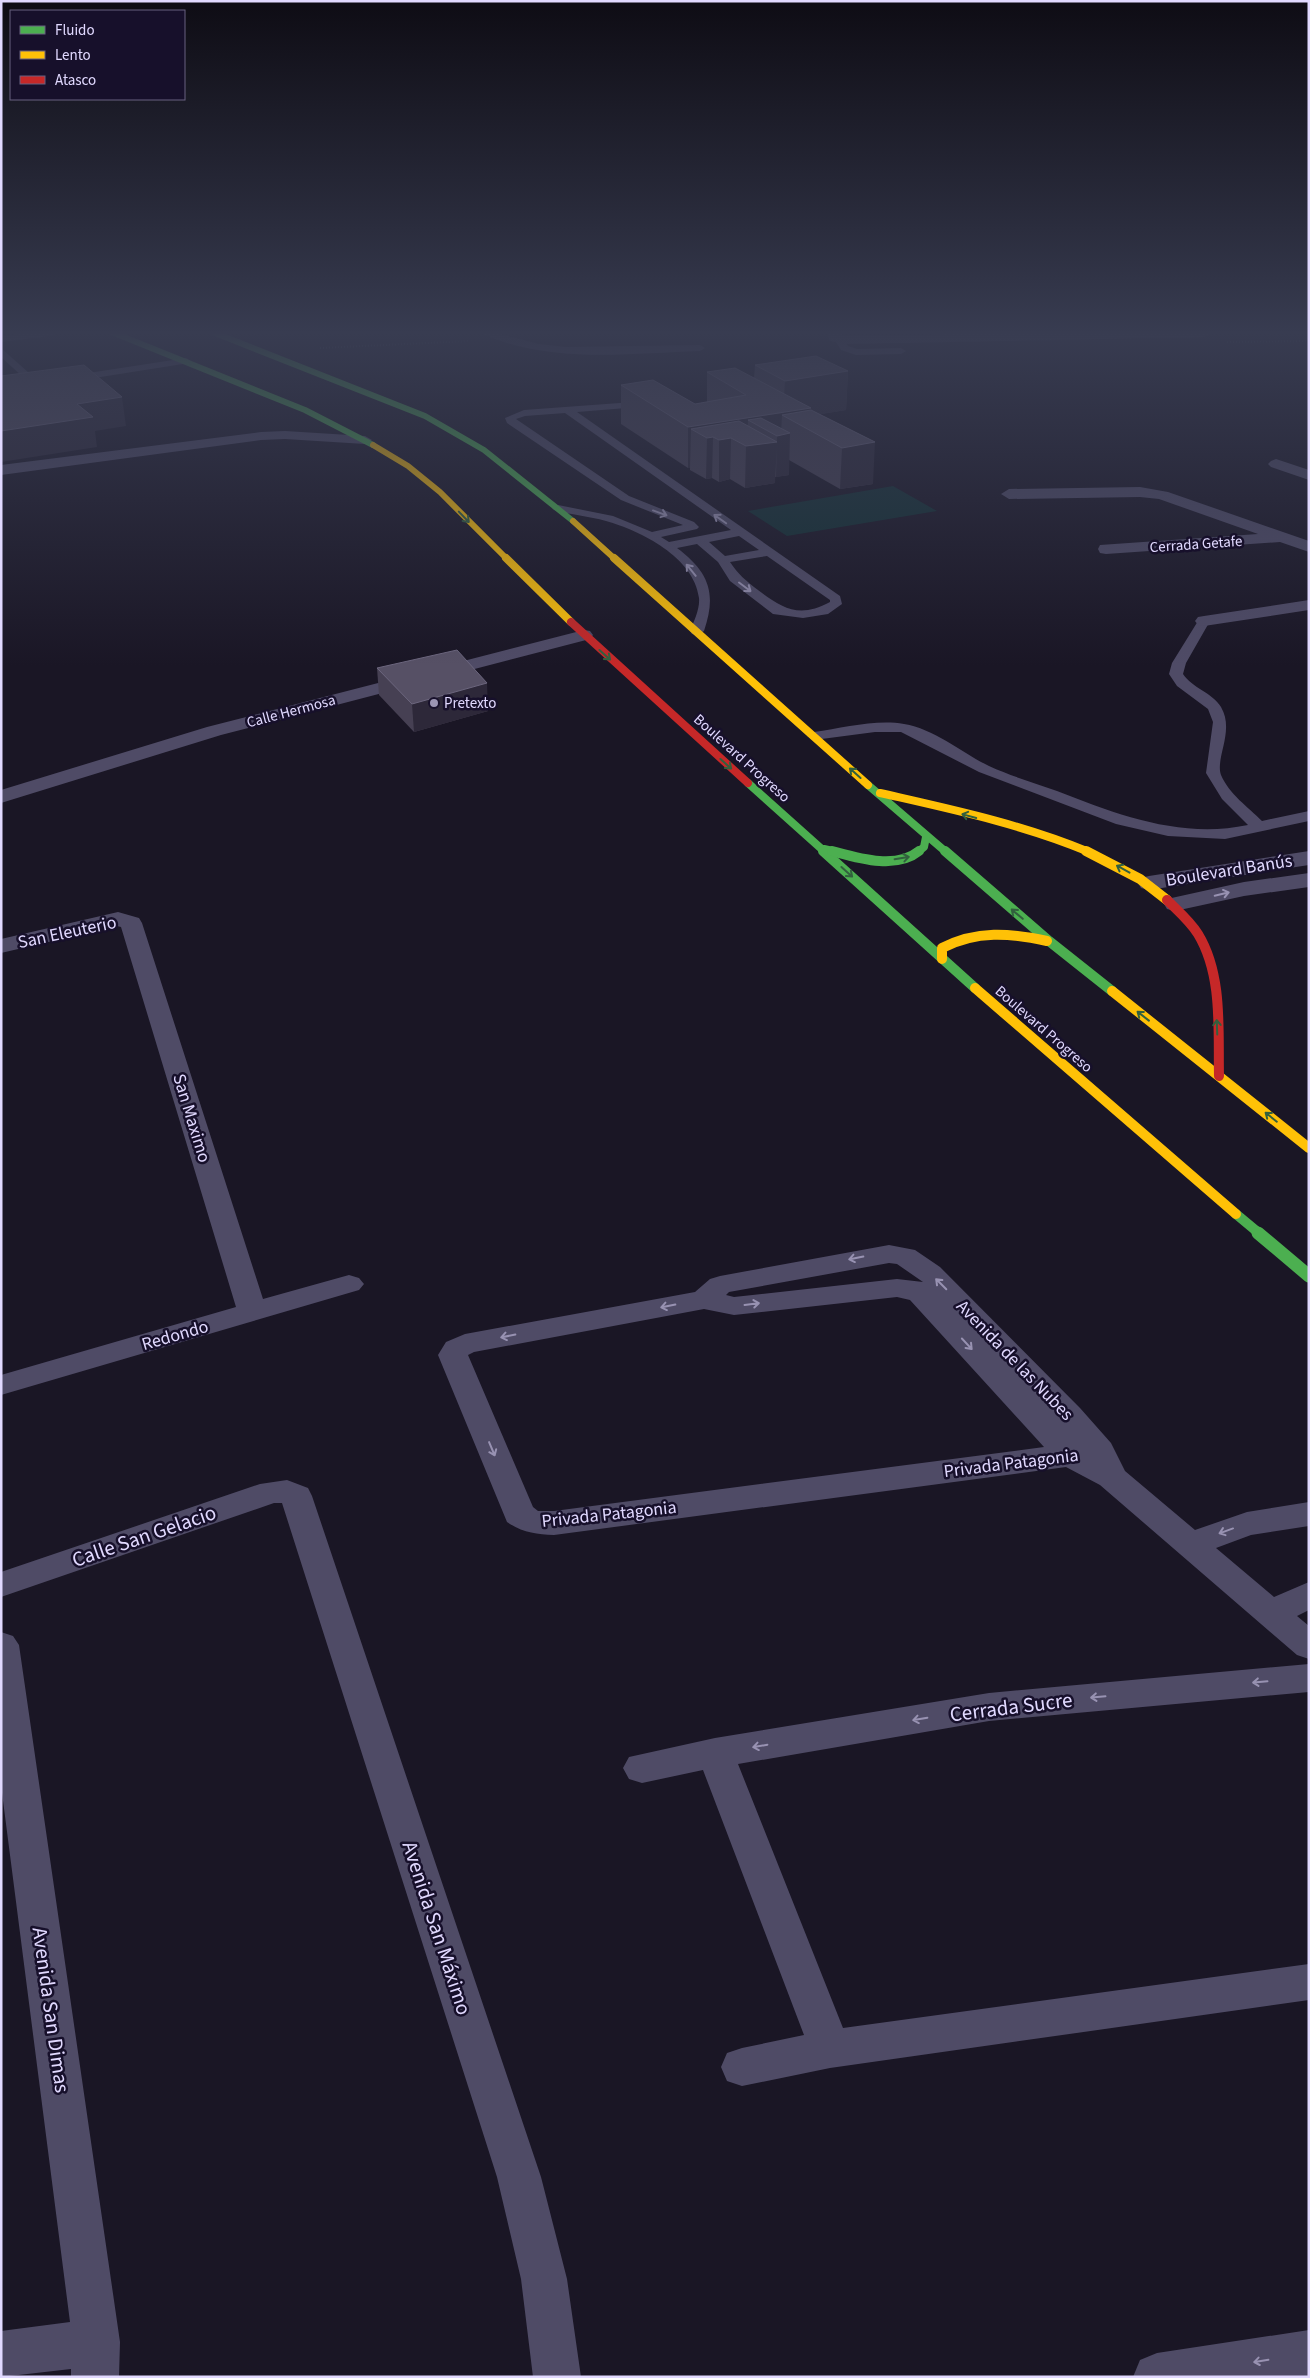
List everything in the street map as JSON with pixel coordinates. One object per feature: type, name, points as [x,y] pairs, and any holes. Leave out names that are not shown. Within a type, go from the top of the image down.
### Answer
[{"type":"main road","name":"Boulevard Progreso","points":[[372,444],[408,466],[440,492],[584,635],[942,959],[1100,1099],[1309,1276]]},
{"type":"main road","points":[[475,444],[558,508],[926,837],[1048,941],[1309,1148]]},
{"type":"main road","points":[[877,792],[1017,828],[1069,844],[1104,858],[1149,883],[1175,904],[1200,936],[1211,967],[1217,1019],[1219,1076]]},
{"type":"main road","points":[[820,848],[866,859],[909,858],[923,848],[926,837]]},
{"type":"main road","points":[[942,959],[942,948],[953,940],[974,934],[996,932],[1048,941]]},
{"type":"street","points":[[1,470],[200,444]]},
{"type":"street","points":[[1276,464],[1309,475]]},
{"type":"street","points":[[1009,494],[1140,492],[1171,497],[1309,547]]},
{"type":"street","name":"Cerrada Getafe","points":[[1106,549],[1286,538]]},
{"type":"street","points":[[1204,622],[1309,605]]},
{"type":"street","name":"Calle Hermosa","points":[[1,798],[214,731],[584,635]]},
{"type":"street","name":"Boulevard Banús","points":[[1149,883],[1309,858]]},
{"type":"street","name":"Boulevard Banús","points":[[1175,904],[1244,889],[1309,880]]},
{"type":"street","name":"San Eleuterio","points":[[1,946],[118,920],[131,923]]},
{"type":"street","name":"San Maximo","points":[[131,923],[252,1312]]},
{"type":"street","name":"Privada Patagonia","points":[[704,1300],[720,1285],[864,1256],[889,1254],[905,1256]]},
{"type":"street","points":[[905,1256],[906,1288]]},
{"type":"street","name":"Avenida de las Nubes","points":[[905,1256],[930,1273],[1069,1415],[1105,1464],[1190,1544],[1309,1646]]},
{"type":"street","name":"Redondo","points":[[1,1385],[349,1284]]},
{"type":"street","name":"Privada Patagonia","points":[[906,1288],[734,1306],[704,1300],[465,1344],[457,1349],[453,1355],[519,1514],[532,1522],[554,1523],[1070,1455],[1105,1464]]},
{"type":"street","name":"Avenida de las Nubes","points":[[906,1288],[920,1294],[1070,1455]]},
{"type":"street","name":"Calle San Gelacio","points":[[1,1585],[272,1492],[287,1491]]},
{"type":"street","name":"Avenida San Máximo","points":[[287,1491],[296,1496],[519,2178],[544,2279],[557,2377]]},
{"type":"street","points":[[1190,1544],[1247,1524],[1309,1514]]},
{"type":"street","points":[[1268,1611],[1285,1607],[1309,1595]]},
{"type":"street","name":"Avenida San Dimas","points":[[1,1644],[95,2359]]},
{"type":"street","name":"Cerrada Sucre","points":[[642,1768],[715,1753],[989,1707],[1309,1678]]},
{"type":"street","points":[[715,1753],[830,2049]]},
{"type":"street","points":[[742,2067],[830,2049],[1309,1982]]},
{"type":"street","points":[[1158,2377],[1309,2354]]},
{"type":"street","points":[[1,2355],[95,2359]]},
{"type":"lane","points":[[544,444],[625,498],[690,524],[693,527],[649,536]]},
{"type":"lane","points":[[615,444],[836,599],[836,604],[823,611],[803,614],[778,611],[734,578],[722,560],[700,540]]},
{"type":"lane","points":[[558,508],[609,518],[649,536],[666,546],[692,569],[701,584],[705,598],[704,612],[697,631]]},
{"type":"lane","points":[[666,546],[741,532]]},
{"type":"lane","points":[[722,560],[769,552]]},
{"type":"lane","points":[[1204,622],[1179,664],[1176,674],[1182,683],[1214,707],[1220,722],[1214,773],[1227,796],[1259,827]]},
{"type":"lane","points":[[814,736],[875,728],[903,728],[919,734],[984,769],[1121,821],[1168,831],[1225,834],[1309,816]]},
{"type":"green space","points":[[893,486],[937,511],[787,536],[748,511]]},
{"type":"building","points":[[742,444],[762,444],[746,446]]},
{"type":"building","points":[[835,444],[864,444],[842,448]]},
{"type":"building","points":[[457,650],[487,683],[412,704],[377,668]]},
{"type":"traffic: fast","points":[[474,444],[484,450],[573,521]]},
{"type":"traffic: fast","points":[[748,783],[975,988]]},
{"type":"traffic: fast","points":[[868,785],[1049,941],[1112,991]]},
{"type":"traffic: fast","points":[[824,849],[875,860],[903,859],[914,855],[923,848],[926,837]]},
{"type":"traffic: fast","points":[[1236,1214],[1309,1276]]},
{"type":"traffic: slow","points":[[373,445],[408,466],[440,492],[571,622]]},
{"type":"traffic: slow","points":[[573,521],[868,785]]},
{"type":"traffic: slow","points":[[880,793],[991,820],[1071,845],[1108,860],[1140,879],[1167,900]]},
{"type":"traffic: slow","points":[[942,959],[942,948],[954,941],[980,934],[1006,934],[1047,941]]},
{"type":"traffic: slow","points":[[975,988],[1236,1214]]},
{"type":"traffic: slow","points":[[1112,991],[1309,1148]]},
{"type":"traffic: jam","points":[[571,622],[748,783]]},
{"type":"traffic: jam","points":[[1167,900],[1187,920],[1198,934],[1206,949],[1215,984],[1217,1003],[1219,1076]]},
{"type":"place","name":"Pretexto","points":[[434,703]]}]
